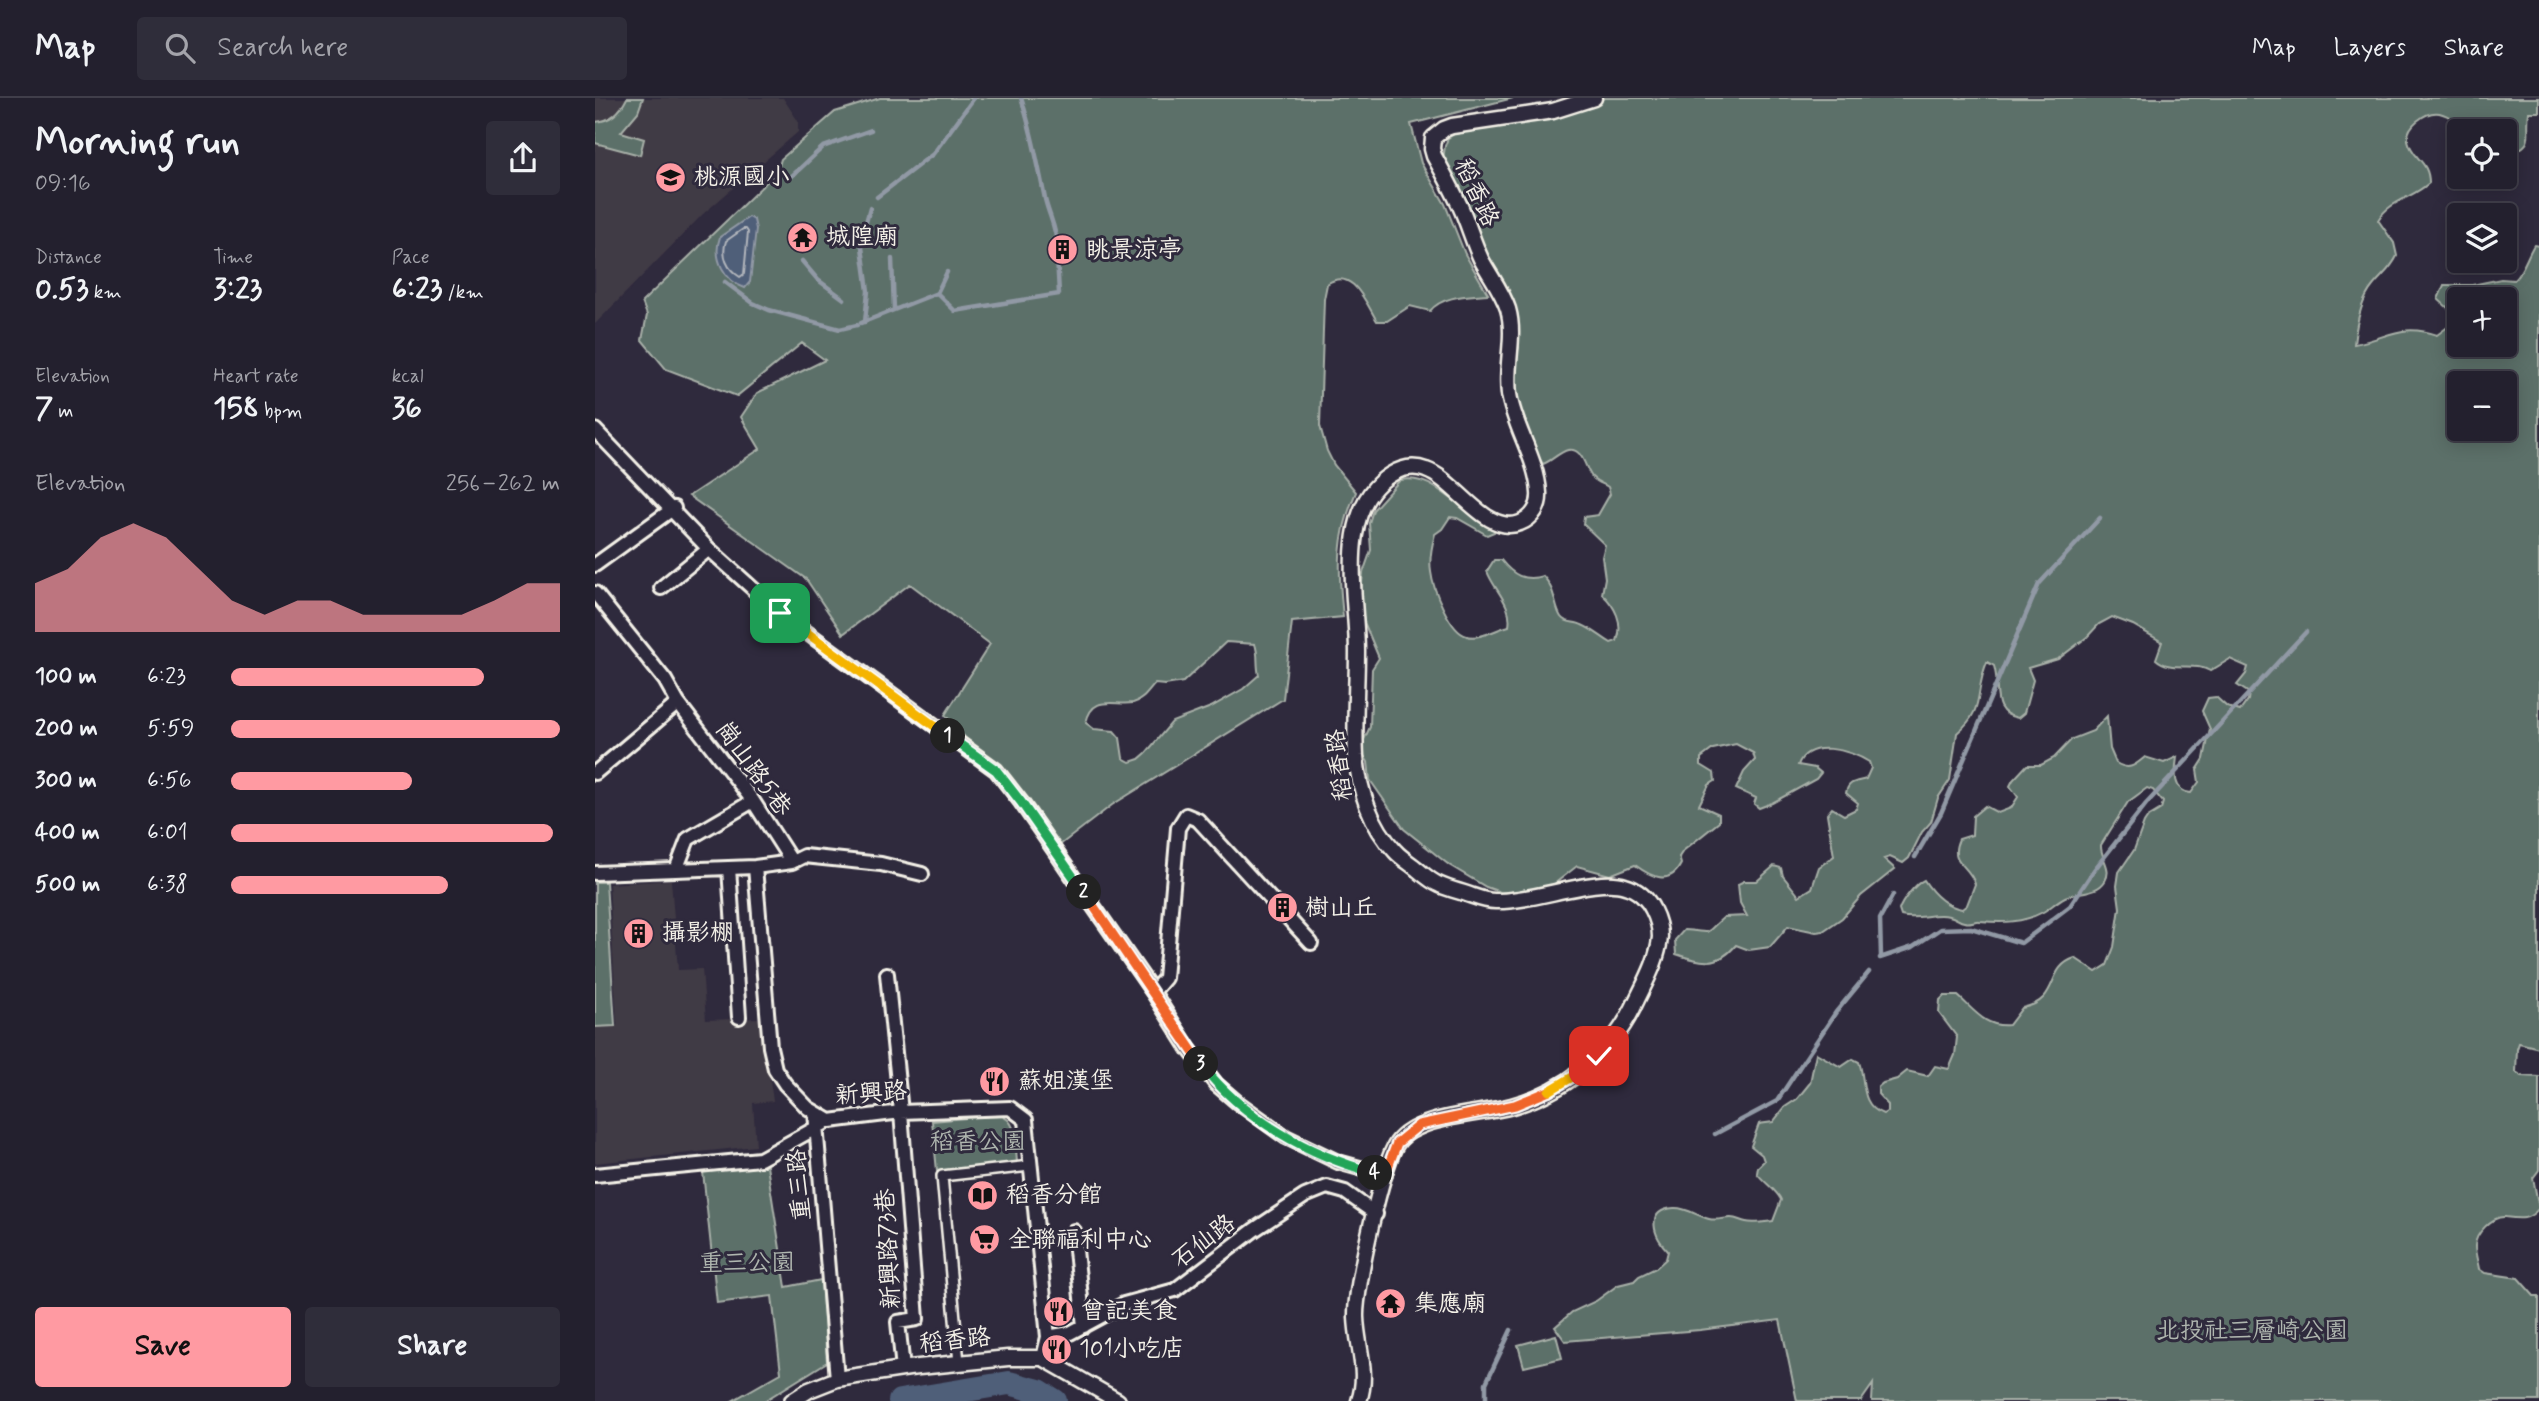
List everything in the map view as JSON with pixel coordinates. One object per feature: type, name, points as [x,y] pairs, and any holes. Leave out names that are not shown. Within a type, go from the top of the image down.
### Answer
[{"type":"street","name":"稻香路","points":[[1359,1401],[1365,1380],[1356,1315],[1362,1266],[1385,1175],[1397,1143],[1419,1125],[1515,1105],[1552,1090],[1579,1073],[1621,1032],[1651,971],[1660,938],[1658,923],[1647,899],[1624,885],[1598,885],[1521,900],[1490,901],[1437,884],[1395,851],[1381,831],[1366,806],[1356,757],[1357,646],[1352,550],[1355,533],[1370,495],[1397,470],[1415,467],[1433,473],[1486,517],[1504,525],[1513,525],[1529,518],[1539,502],[1536,479],[1510,400],[1508,373],[1512,335],[1509,315],[1501,292],[1482,259],[1461,208],[1434,156],[1433,138],[1438,132],[1452,126],[1553,111],[1594,98]]},
{"type":"street","points":[[595,430],[709,549],[780,613],[996,770],[1021,802],[1153,992],[1189,1049],[1216,1084],[1286,1136],[1338,1162],[1385,1175]]},
{"type":"street","points":[[595,565],[672,509]]},
{"type":"street","points":[[661,588],[709,549]]},
{"type":"street","name":"崗山路5巷","points":[[595,593],[665,680],[678,703],[753,801],[792,862]]},
{"type":"street","points":[[595,773],[678,703]]},
{"type":"street","points":[[676,870],[688,839],[753,801]]},
{"type":"street","points":[[1153,992],[1165,978],[1178,828],[1186,815],[1198,820],[1311,943]]},
{"type":"street","points":[[595,873],[755,867],[792,862],[804,856],[881,864],[922,874]]},
{"type":"street","name":"新興路","points":[[755,867],[767,1016],[775,1069],[796,1098],[816,1119],[830,1121],[901,1112],[1010,1108],[1026,1120],[1048,1337],[1043,1358]]},
{"type":"street","points":[[729,868],[739,1017]]},
{"type":"street","points":[[887,974],[901,1112]]},
{"type":"street","name":"新興路73巷","points":[[901,1112],[916,1320],[898,1322],[903,1369]]},
{"type":"street","points":[[595,1175],[760,1159],[816,1119]]},
{"type":"street","name":"重三路","points":[[816,1119],[837,1379]]},
{"type":"street","points":[[959,1363],[941,1176],[1030,1166]]},
{"type":"street","name":"石仙路","points":[[1048,1337],[1070,1333],[1124,1304],[1175,1290],[1254,1230],[1305,1196],[1327,1187],[1345,1192],[1375,1214]]},
{"type":"street","points":[[1074,1231],[1084,1326]]},
{"type":"street","name":"稻香路","points":[[792,1401],[809,1390],[837,1379],[959,1363],[1043,1358]]},
{"type":"street","points":[[1043,1358],[1118,1401]]},
{"type":"shaded area","name":"桃源國小","points":[[595,98],[783,98],[798,121],[798,132],[703,214],[595,324]]},
{"type":"shaded area","points":[[671,880],[678,970],[702,969],[706,1020],[761,1018],[773,1101],[753,1103],[756,1146],[595,1163],[595,1028],[617,1025],[609,884]]},
{"type":"green space","points":[[627,98],[643,98],[638,112],[621,132],[644,139],[640,155],[595,143],[595,122],[614,115]]},
{"type":"green space","points":[[880,98],[1513,98],[1411,124],[1421,163],[1445,204],[1465,254],[1488,294],[1449,299],[1430,311],[1410,306],[1387,321],[1377,321],[1351,283],[1336,280],[1327,284],[1324,299],[1320,426],[1334,465],[1356,492],[1349,508],[1340,554],[1343,617],[1292,622],[1283,699],[1112,805],[1060,845],[945,715],[990,644],[910,584],[843,634],[806,579],[689,496],[760,449],[741,417],[757,393],[825,360],[802,343],[737,396],[666,369],[642,340],[647,315],[642,302],[777,172],[781,159],[835,112]],"holes":[[[1226,642],[1255,644],[1259,675],[1243,689],[1211,707],[1172,722],[1139,759],[1130,762],[1123,758],[1120,738],[1114,731],[1094,729],[1086,723],[1089,714],[1098,705],[1137,702],[1155,684],[1183,682]]]},
{"type":"green space","name":"北投社三層崎公園","points":[[1604,98],[2539,98],[2539,112],[2529,112],[2527,143],[2517,151],[2517,119],[2452,119],[2435,113],[2426,115],[2411,127],[2408,140],[2426,169],[2429,183],[2395,203],[2378,220],[2394,243],[2397,256],[2365,298],[2354,344],[2403,331],[2424,331],[2437,335],[2447,328],[2447,357],[2517,357],[2517,287],[2447,287],[2447,307],[2438,299],[2444,285],[2514,280],[2534,245],[2539,246],[2539,1048],[2519,1043],[2516,1072],[2522,1076],[2539,1077],[2539,1170],[2533,1178],[2539,1208],[2528,1217],[2495,1219],[2481,1231],[2475,1252],[2479,1269],[2485,1273],[2518,1278],[2534,1296],[2539,1296],[2539,1401],[1872,1401],[1873,1384],[1861,1401],[1797,1401],[1780,1320],[1700,1330],[1565,1341],[1555,1327],[1572,1312],[1596,1301],[1618,1285],[1634,1281],[1666,1259],[1668,1251],[1656,1232],[1655,1219],[1658,1214],[1674,1208],[1712,1220],[1733,1218],[1752,1223],[1773,1221],[1781,1200],[1757,1173],[1758,1167],[1764,1161],[1762,1155],[1751,1146],[1759,1124],[1773,1122],[1810,1083],[1816,1053],[1841,1067],[1853,1059],[1859,1062],[1870,1105],[1883,1114],[1888,1111],[1888,1105],[1878,1094],[1878,1087],[1883,1083],[1897,1079],[1907,1071],[1928,1076],[1935,1066],[1949,1069],[1955,1055],[1957,1037],[1939,1013],[1940,1000],[1944,996],[1958,996],[1987,1021],[2009,1025],[2022,1008],[2043,998],[2065,963],[2075,958],[2096,972],[2107,965],[2114,947],[2120,908],[2117,886],[2119,872],[2134,850],[2144,823],[2161,809],[2163,802],[2153,790],[2147,788],[2128,802],[2101,845],[2108,872],[2105,881],[2097,888],[2065,897],[2035,916],[2012,921],[1966,922],[1943,915],[1913,918],[1901,916],[1899,910],[1913,889],[1924,880],[1935,895],[1945,902],[1962,909],[1967,905],[1975,884],[1958,859],[1956,847],[1959,839],[1972,835],[1973,816],[1985,806],[1998,813],[2011,808],[2018,797],[2010,786],[2027,765],[2041,765],[2054,758],[2072,739],[2093,731],[2107,716],[2110,749],[2116,763],[2128,767],[2145,757],[2164,763],[2177,757],[2176,780],[2181,789],[2191,793],[2199,782],[2197,770],[2204,759],[2210,729],[2202,711],[2208,698],[2216,697],[2227,707],[2240,711],[2248,700],[2249,693],[2237,685],[2248,667],[2230,659],[2210,671],[2162,663],[2156,659],[2162,642],[2133,625],[2112,617],[2099,624],[2058,659],[2028,668],[2033,680],[2024,713],[2018,718],[2003,711],[1998,698],[1994,666],[1987,662],[1976,708],[1957,733],[1950,780],[1938,798],[1931,822],[1922,832],[1909,858],[1903,863],[1890,857],[1884,859],[1895,869],[1861,896],[1842,918],[1823,931],[1788,926],[1770,947],[1749,950],[1736,945],[1723,957],[1701,961],[1676,954],[1675,940],[1684,930],[1707,932],[1724,917],[1747,916],[1740,903],[1738,884],[1757,881],[1774,866],[1781,868],[1783,876],[1799,896],[1812,888],[1819,867],[1834,856],[1827,814],[1832,808],[1844,815],[1856,809],[1858,803],[1846,793],[1847,789],[1853,783],[1866,779],[1871,768],[1869,762],[1831,749],[1811,751],[1798,765],[1815,768],[1821,773],[1816,779],[1759,808],[1754,804],[1756,798],[1736,789],[1744,772],[1755,760],[1753,753],[1736,744],[1713,749],[1701,758],[1701,765],[1714,773],[1715,781],[1709,785],[1699,805],[1719,814],[1719,822],[1683,851],[1679,857],[1681,864],[1677,871],[1666,877],[1654,876],[1635,865],[1610,875],[1577,866],[1549,888],[1527,893],[1500,892],[1486,887],[1449,865],[1404,829],[1370,780],[1368,762],[1361,751],[1370,727],[1372,669],[1379,658],[1359,610],[1363,573],[1371,550],[1369,523],[1373,510],[1400,480],[1409,479],[1425,482],[1469,512],[1496,525],[1494,532],[1487,535],[1457,518],[1450,517],[1435,534],[1430,567],[1432,579],[1443,609],[1461,633],[1477,637],[1509,626],[1508,611],[1487,571],[1494,560],[1501,560],[1519,576],[1543,576],[1550,586],[1563,619],[1586,627],[1611,643],[1617,641],[1619,634],[1617,615],[1602,594],[1605,578],[1602,557],[1605,545],[1583,524],[1584,517],[1598,515],[1610,494],[1608,487],[1590,475],[1578,452],[1565,451],[1543,464],[1535,452],[1523,423],[1516,392],[1519,347],[1514,341],[1443,159],[1448,138],[1463,128],[1513,125]]},
{"type":"green space","points":[[595,882],[606,882],[615,1026],[595,1027]]},
{"type":"green space","name":"稻香公園","points":[[999,1115],[1010,1122],[1013,1128],[1017,1162],[937,1171],[932,1121]]},
{"type":"green space","name":"重三公園","points":[[767,1166],[786,1287],[821,1280],[827,1362],[764,1401],[732,1401],[781,1373],[772,1296],[717,1303],[703,1172]]},
{"type":"green space","points":[[1556,1335],[1562,1358],[1524,1367],[1518,1345]]},
{"type":"water","points":[[749,217],[754,220],[756,229],[750,282],[745,288],[726,275],[719,261],[718,245],[720,237]]},
{"type":"waterway","points":[[877,197],[933,154],[974,98]]},
{"type":"waterway","points":[[1021,98],[1057,247]]},
{"type":"waterway","points":[[792,176],[823,147],[871,130]]},
{"type":"waterway","points":[[865,322],[868,291],[861,240],[870,208]]},
{"type":"waterway","points":[[861,323],[937,293],[955,311],[1059,294],[1057,256]]},
{"type":"waterway","points":[[892,259],[894,310]]},
{"type":"waterway","points":[[802,261],[818,280],[844,299]]},
{"type":"waterway","points":[[937,293],[947,272]]},
{"type":"waterway","points":[[725,282],[753,303],[769,310],[840,329],[857,325]]},
{"type":"waterway","points":[[1915,857],[1941,813],[2039,584],[2100,518]]},
{"type":"waterway","points":[[1880,958],[1913,947],[1940,929],[1971,928],[2021,943],[2070,906],[2094,870],[2146,804],[2306,632]]},
{"type":"waterway","points":[[1881,957],[1880,919],[1893,895]]},
{"type":"waterway","points":[[1715,1134],[1777,1101],[1836,1012],[1869,972]]},
{"type":"waterway","points":[[1486,1401],[1486,1383],[1511,1330]]},
{"type":"waterway","points":[[900,1401],[1009,1383],[1039,1391],[1055,1401]]},
{"type":"place","name":"桃源國小","points":[[671,177]]},
{"type":"place","name":"城隍廟","points":[[803,237]]},
{"type":"place","name":"眺景涼亭","points":[[1063,250]]},
{"type":"place","name":"樹山丘","points":[[1282,908]]},
{"type":"place","name":"攝影棚","points":[[639,933]]},
{"type":"place","name":"蘇姐漢堡","points":[[995,1081]]},
{"type":"place","name":"稻香分館","points":[[983,1195]]},
{"type":"place","name":"全聯福利中心","points":[[985,1240]]},
{"type":"place","name":"集應廟","points":[[1391,1304]]},
{"type":"place","name":"曾記美食","points":[[1058,1311]]},
{"type":"place","name":"101小吃店","points":[[1056,1349]]},
{"type":"route","points":[[780,613],[996,770],[1021,802],[1153,992],[1189,1049],[1216,1084],[1286,1136],[1338,1162],[1385,1175],[1397,1143],[1419,1125],[1515,1105],[1552,1090],[1599,1056]]}]
